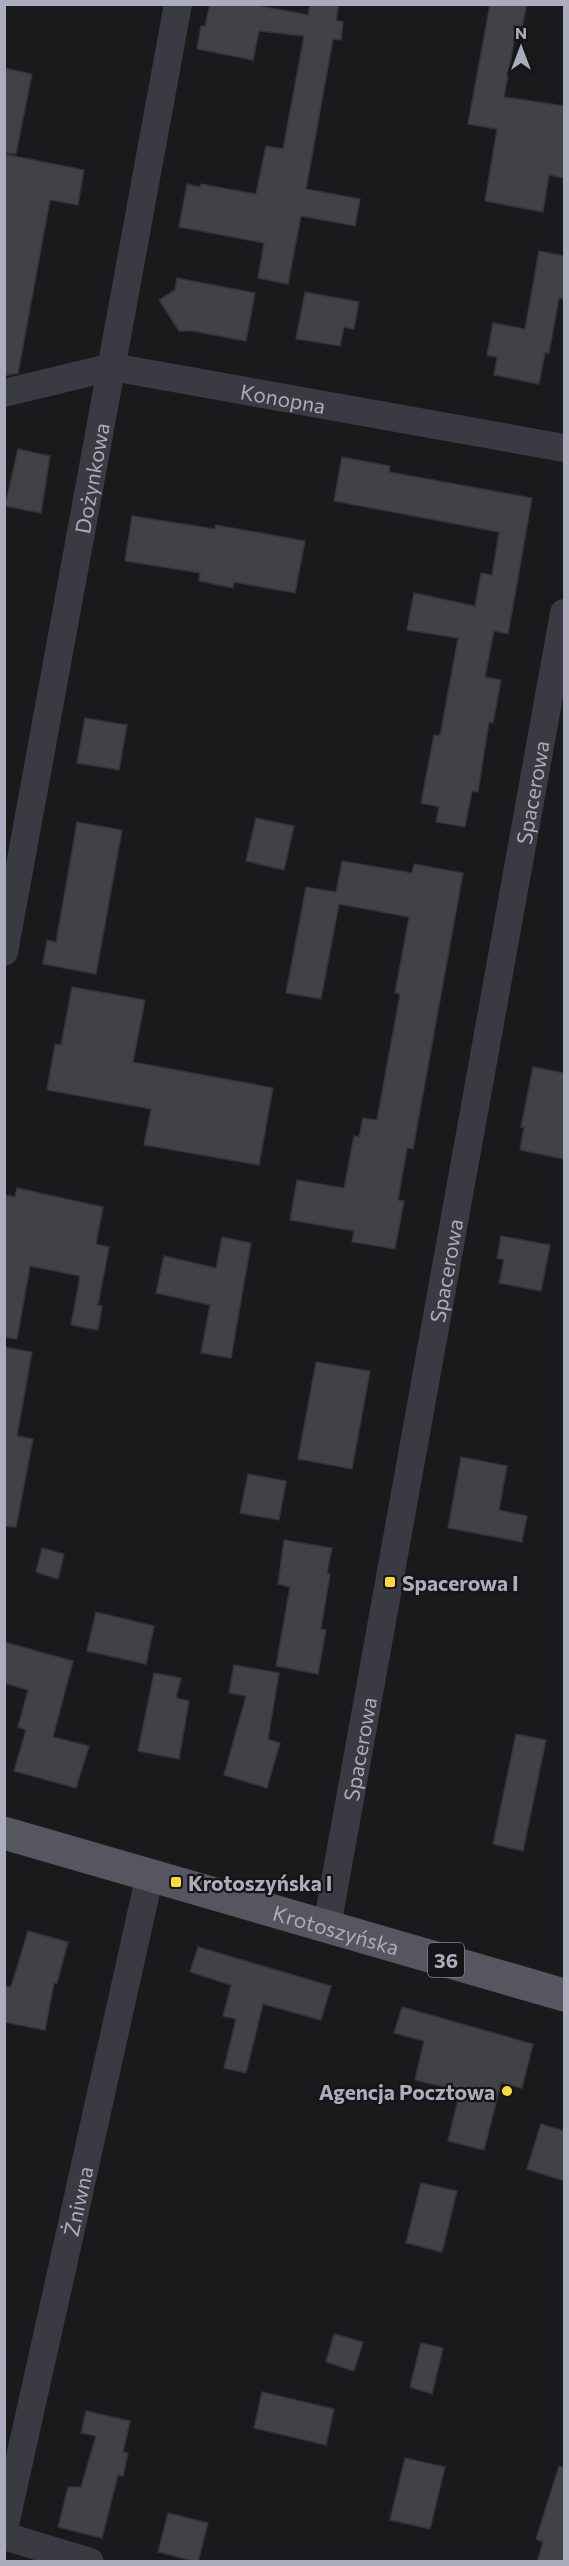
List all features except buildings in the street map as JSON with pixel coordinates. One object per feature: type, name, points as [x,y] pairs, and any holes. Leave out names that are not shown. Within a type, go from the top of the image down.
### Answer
[{"type":"main road","name":"Krotoszyńska","points":[[4,1833],[564,1995]]},
{"type":"street","name":"Dożynkowa","points":[[4,952],[178,4]]},
{"type":"street","name":"Konopna","points":[[4,393],[112,367],[564,448]]},
{"type":"street","name":"Spacerowa","points":[[327,1926],[564,614]]},
{"type":"street","name":"Żniwna","points":[[4,2529],[150,1874]]},
{"type":"street","points":[[4,2536],[90,2562]]},
{"type":"place","name":"Spacerowa I","points":[[390,1582]]},
{"type":"place","name":"Krotoszyńska I","points":[[176,1882]]},
{"type":"place","name":"Agencja Pocztowa","points":[[507,2091]]}]
